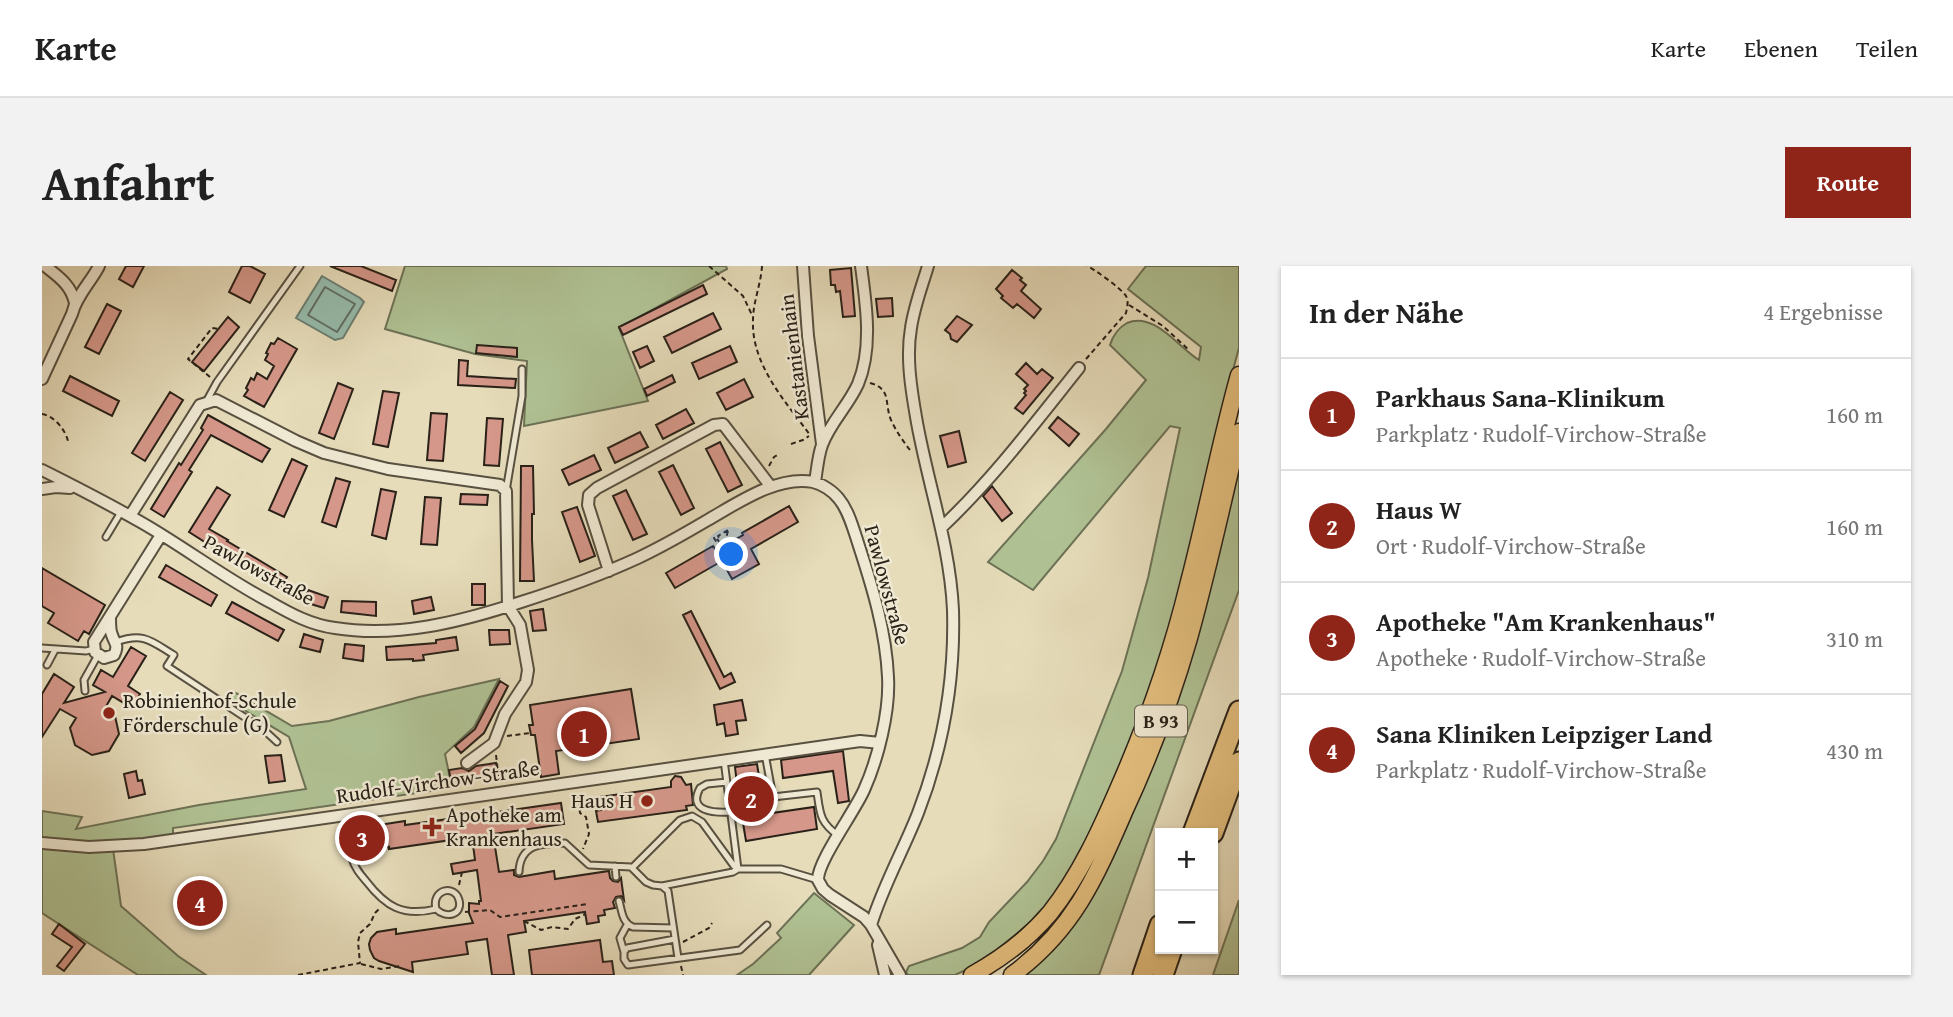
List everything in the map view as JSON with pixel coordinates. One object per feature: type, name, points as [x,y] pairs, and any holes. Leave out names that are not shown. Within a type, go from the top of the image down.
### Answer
[{"type":"highway","points":[[1195,828],[1239,711]]},
{"type":"highway","points":[[1215,828],[1239,762]]},
{"type":"highway","points":[[1143,975],[1155,940]]},
{"type":"highway","points":[[1163,975],[1170,954]]},
{"type":"main road","name":"B 93","points":[[972,975],[993,964],[1017,946],[1048,915],[1074,879],[1111,806],[1146,723],[1174,636],[1239,375]]},
{"type":"main road","name":"B 93","points":[[1012,975],[1043,949],[1073,914],[1099,869],[1136,787],[1187,645],[1239,432]]},
{"type":"street","points":[[45,266],[71,289],[75,303]]},
{"type":"street","points":[[42,379],[75,303],[99,266]]},
{"type":"street","name":"Kastanienhain","points":[[803,266],[808,336],[822,444]]},
{"type":"street","points":[[816,482],[822,444],[845,409],[858,382],[866,345],[861,266]]},
{"type":"street","points":[[871,925],[878,902],[931,779],[947,710],[953,652],[949,570],[922,453],[913,403],[909,351],[911,328],[928,266]]},
{"type":"street","points":[[941,528],[999,467],[1079,368]]},
{"type":"street","points":[[126,514],[200,405],[211,401],[324,453],[388,468],[500,485],[506,491],[508,606],[520,625],[528,670],[526,682],[505,714],[494,743],[467,763]]},
{"type":"street","points":[[609,571],[588,505],[589,495],[597,488],[714,425],[723,424],[771,486]]},
{"type":"street","name":"Pawlowstraße","points":[[42,470],[161,534],[246,590],[299,618],[335,628],[374,631],[421,628],[465,619],[564,589],[641,556],[771,486],[801,481],[816,482],[841,500],[856,536],[880,616],[889,681],[886,717],[865,789],[820,866],[818,880]]},
{"type":"street","points":[[42,489],[78,489]]},
{"type":"street","points":[[110,618],[112,637],[117,649],[111,657],[104,658],[96,652],[94,642],[161,534]]},
{"type":"street","name":"Rudolf-Virchow-Straße","points":[[42,843],[89,847],[144,844],[765,754],[860,741],[880,743]]},
{"type":"street","points":[[818,880],[830,895],[871,925],[900,975]]},
{"type":"street","points":[[879,942],[885,975]]},
{"type":"lane","points":[[211,401],[217,382],[300,266]]},
{"type":"lane","points":[[506,491],[522,396],[522,369]]},
{"type":"lane","points":[[106,537],[126,514]]},
{"type":"lane","points":[[116,642],[141,636],[174,655],[167,666],[264,730],[277,742]]},
{"type":"lane","points":[[42,648],[96,652],[83,680],[85,691]]},
{"type":"lane","points":[[47,665],[54,650]]},
{"type":"lane","points":[[765,754],[773,797],[817,792],[820,815],[827,827],[839,835]]},
{"type":"lane","points":[[724,760],[738,869]]},
{"type":"lane","points":[[727,782],[707,784],[700,788],[697,800],[699,806],[707,811],[731,812]]},
{"type":"lane","points":[[344,815],[352,859],[370,887],[386,903],[407,911],[419,913],[436,909]]},
{"type":"lane","points":[[632,868],[680,820],[692,816],[699,819],[738,869]]},
{"type":"lane","points":[[519,872],[519,862],[530,848],[565,843],[589,865],[632,868],[653,886],[738,869],[781,869],[818,880]]},
{"type":"lane","points":[[615,866],[615,877]]},
{"type":"lane","points":[[663,886],[668,891],[678,958]]},
{"type":"lane","points":[[446,891],[457,896],[460,904],[453,914],[447,916],[436,909],[435,901],[439,894],[446,891]]},
{"type":"lane","points":[[619,901],[627,925],[673,928]]},
{"type":"lane","points":[[627,925],[620,938],[624,960],[628,965],[740,950],[767,925]]},
{"type":"lane","points":[[624,952],[634,946],[675,942]]},
{"type":"path","points":[[709,266],[743,296],[753,316]]},
{"type":"path","points":[[762,266],[753,316],[757,355],[810,435],[822,444]]},
{"type":"path","points":[[1079,368],[1126,313],[1128,304],[1126,296],[1087,266]]},
{"type":"path","points":[[1128,304],[1163,326],[1188,350]]},
{"type":"path","points":[[217,382],[188,359],[212,328],[219,329]]},
{"type":"path","points":[[197,348],[201,351]]},
{"type":"path","points":[[858,382],[880,386],[886,396],[890,418],[902,440],[909,450],[922,453]]},
{"type":"path","points":[[42,414],[48,415],[65,431],[68,441]]},
{"type":"path","points":[[791,444],[810,435]]},
{"type":"path","points":[[764,476],[779,453]]},
{"type":"path","points":[[728,531],[728,544],[721,550],[714,538],[723,544],[718,536],[728,531]]},
{"type":"path","points":[[496,738],[530,733]]},
{"type":"path","points":[[497,763],[500,784]]},
{"type":"path","points":[[577,782],[580,813],[586,817],[589,834],[579,855]]},
{"type":"path","points":[[457,896],[462,872]]},
{"type":"path","points":[[360,963],[360,933],[386,903]]},
{"type":"path","points":[[458,910],[469,913],[490,910],[500,916],[587,904]]},
{"type":"path","points":[[524,921],[541,930],[552,927],[568,929],[575,919],[585,912]]},
{"type":"path","points":[[675,942],[709,928],[712,923]]},
{"type":"path","points":[[298,975],[360,963],[381,969],[400,966]]},
{"type":"shaded area","points":[[405,266],[726,266],[727,269],[619,328],[648,401],[524,426],[527,361],[475,354],[385,329]]},
{"type":"shaded area","points":[[1146,266],[1239,266],[1239,348],[1175,612],[1158,668],[1113,788],[1072,872],[1050,901],[1031,922],[979,964],[955,975],[908,975],[906,972],[909,966],[962,948],[980,937],[989,922],[1043,861],[1056,839],[1122,671],[1148,578],[1180,428],[1170,426],[1033,590],[988,562],[1146,380],[1110,345],[1118,330],[1127,323],[1147,322],[1166,332],[1199,360],[1201,347],[1128,289]]},
{"type":"shaded area","points":[[1239,463],[1239,590],[1099,975],[1023,975],[1061,941],[1081,915]]},
{"type":"shaded area","points":[[499,679],[474,727],[445,754],[452,788],[173,828],[173,836],[112,842],[121,906],[178,956],[206,975],[138,975],[42,913],[42,811],[82,817],[76,829],[199,805],[306,789],[289,737],[229,701],[234,692],[292,726],[329,721]]},
{"type":"shaded area","points":[[814,893],[854,925],[809,975],[737,975],[781,938],[777,933]]},
{"type":"shaded area","points":[[1239,900],[1239,975],[1213,975]]},
{"type":"water","points":[[322,276],[364,302],[343,338],[335,340],[296,318]]},
{"type":"building","points":[[126,266],[144,266],[133,287],[119,279]]},
{"type":"building","points":[[242,266],[250,266],[265,274],[250,303],[229,292]]},
{"type":"building","points":[[330,266],[361,266],[396,280],[392,291]]},
{"type":"building","points":[[851,268],[855,316],[843,317],[840,291],[836,292],[835,285],[831,285],[830,270]]},
{"type":"building","points":[[1012,270],[1026,285],[1021,291],[1041,309],[1034,318],[1017,304],[1013,308],[1001,298],[1003,296],[996,289]]},
{"type":"building","points":[[703,285],[707,294],[623,335],[619,327]]},
{"type":"building","points":[[892,298],[893,316],[878,317],[876,299]]},
{"type":"building","points":[[107,304],[121,311],[99,354],[85,347]]},
{"type":"building","points":[[713,313],[721,329],[672,353],[664,337]]},
{"type":"building","points":[[957,316],[972,325],[957,342],[951,339],[945,330]]},
{"type":"building","points":[[228,317],[239,327],[204,371],[192,362]]},
{"type":"building","points":[[278,338],[297,349],[264,407],[244,396],[251,378],[254,380],[257,373],[267,379],[274,366],[265,360],[268,354],[266,353],[271,343],[274,344]]},
{"type":"building","points":[[477,345],[517,348],[517,357],[476,353]]},
{"type":"building","points":[[647,346],[654,361],[640,368],[633,352]]},
{"type":"building","points":[[730,346],[737,362],[699,379],[692,363]]},
{"type":"building","points":[[459,360],[468,361],[467,376],[516,379],[515,388],[458,385]]},
{"type":"building","points":[[1026,363],[1037,374],[1042,369],[1053,378],[1023,414],[1015,408],[1026,395],[1024,389],[1028,385],[1016,374]]},
{"type":"building","points":[[672,375],[675,382],[647,396],[644,389]]},
{"type":"building","points":[[70,376],[119,401],[112,416],[63,391]]},
{"type":"building","points":[[744,379],[753,397],[726,410],[717,393]]},
{"type":"building","points":[[338,383],[353,389],[334,439],[319,433]]},
{"type":"building","points":[[383,391],[399,393],[388,447],[373,444]]},
{"type":"building","points":[[170,392],[183,400],[145,461],[132,453]]},
{"type":"building","points":[[686,409],[694,423],[663,439],[656,425]]},
{"type":"building","points":[[431,413],[447,414],[443,461],[427,460]]},
{"type":"building","points":[[208,415],[270,449],[262,462],[211,435],[164,517],[151,509],[203,430],[201,428]]},
{"type":"building","points":[[1058,417],[1079,434],[1069,446],[1049,428]]},
{"type":"building","points":[[487,418],[503,419],[499,466],[484,465]]},
{"type":"building","points":[[959,431],[966,462],[948,467],[940,436]]},
{"type":"building","points":[[640,432],[648,447],[615,463],[608,448]]},
{"type":"building","points":[[720,442],[742,485],[728,492],[706,449]]},
{"type":"building","points":[[594,455],[601,470],[569,485],[562,470]]},
{"type":"building","points":[[292,459],[307,466],[284,517],[269,510]]},
{"type":"building","points":[[673,465],[694,508],[681,515],[659,472]]},
{"type":"building","points":[[521,466],[533,466],[534,581],[520,581]]},
{"type":"building","points":[[336,478],[350,482],[336,527],[322,522]]},
{"type":"building","points":[[992,486],[1012,513],[1002,521],[983,496]]},
{"type":"building","points":[[217,487],[230,495],[209,529],[287,577],[280,588],[189,532]]},
{"type":"building","points":[[381,489],[396,492],[386,539],[372,535]]},
{"type":"building","points":[[626,490],[647,534],[633,540],[613,496]]},
{"type":"building","points":[[461,494],[488,495],[487,505],[460,504]]},
{"type":"building","points":[[425,497],[441,498],[437,545],[421,544]]},
{"type":"building","points":[[789,506],[798,522],[751,549],[759,564],[732,579],[722,561],[675,588],[666,573],[713,546],[716,550]]},
{"type":"building","points":[[577,507],[595,556],[580,562],[562,512]]},
{"type":"building","points":[[166,565],[217,595],[211,606],[159,577]]},
{"type":"building","points":[[42,568],[105,605],[89,634],[84,631],[78,641],[48,623],[54,613],[42,606]]},
{"type":"building","points":[[472,584],[485,584],[485,605],[472,605]]},
{"type":"building","points":[[308,590],[328,597],[324,608],[304,602]]},
{"type":"building","points":[[431,597],[434,610],[414,614],[412,601]]},
{"type":"building","points":[[342,601],[376,602],[376,616],[341,612]]},
{"type":"building","points":[[232,602],[284,630],[278,641],[226,613]]},
{"type":"building","points":[[543,609],[546,630],[533,631],[530,611]]},
{"type":"building","points":[[691,611],[724,677],[731,673],[735,682],[720,689],[683,615]]},
{"type":"building","points":[[489,630],[509,630],[510,644],[490,645]]},
{"type":"building","points":[[304,634],[323,640],[320,652],[300,647]]},
{"type":"building","points":[[456,637],[458,650],[423,655],[424,660],[387,660],[386,647],[436,643],[436,640]]},
{"type":"building","points":[[345,644],[364,646],[363,661],[343,658]]},
{"type":"building","name":"Robinienhof-Schule Förderschule (G)","points":[[131,647],[146,656],[128,686],[140,694],[132,708],[112,696],[104,710],[115,716],[119,734],[109,751],[92,755],[75,745],[70,728],[76,718],[60,709],[42,737],[42,694],[54,674],[74,687],[64,703],[105,692],[93,685],[101,670],[113,677]]},
{"type":"building","points":[[500,681],[508,686],[484,733],[461,753],[455,746],[475,729]]},
{"type":"building","points":[[631,689],[639,739],[556,751],[559,774],[541,777],[535,735],[531,735],[529,725],[533,725],[530,705]]},
{"type":"building","points":[[742,700],[746,720],[736,721],[738,734],[726,736],[724,723],[717,725],[714,705]]},
{"type":"building","points":[[843,751],[849,801],[838,803],[833,771],[783,778],[781,760]]},
{"type":"building","points":[[281,755],[285,781],[269,783],[265,756]]},
{"type":"building","points":[[496,763],[498,775],[451,782],[449,770],[462,768],[469,771],[476,766]]},
{"type":"building","points":[[757,764],[765,814],[814,807],[817,829],[746,841],[742,817],[737,818],[732,784],[737,784],[735,767]]},
{"type":"building","points":[[136,771],[138,781],[142,780],[145,794],[129,798],[124,774]]},
{"type":"building","name":"Haus H","points":[[675,776],[681,777],[686,785],[691,784],[693,805],[686,806],[687,810],[598,822],[596,811],[601,810],[599,797],[671,787]]},
{"type":"building","points":[[561,803],[564,824],[493,834],[499,872],[514,870],[514,875],[519,877],[554,871],[555,879],[609,871],[613,881],[618,882],[621,878],[624,900],[621,896],[616,897],[613,902],[615,908],[604,910],[605,915],[598,916],[599,922],[587,924],[585,912],[524,921],[526,932],[508,935],[514,975],[492,975],[487,939],[466,942],[468,954],[412,962],[413,972],[374,958],[369,944],[377,932],[396,929],[396,934],[473,923],[469,903],[479,904],[481,901],[477,870],[453,874],[451,864],[475,860],[472,837],[369,850],[368,844],[363,844],[362,834],[367,834],[366,827],[405,821],[405,825]]},
{"type":"building","points":[[59,924],[85,944],[64,971],[57,966],[72,947],[52,934]]},
{"type":"building","points":[[600,940],[603,962],[612,961],[614,975],[532,975],[529,950]]},
{"type":"place","name":"Robinienhof-Schule Förderschule (G)","points":[[109,713]]},
{"type":"place","name":"Parkhaus Sana-Klinikum","points":[[584,734]]},
{"type":"place","name":"Haus W","points":[[751,799]]},
{"type":"place","name":"Haus H","points":[[647,801]]},
{"type":"place","name":"Apotheke am Krankenhaus","points":[[432,827]]},
{"type":"place","name":"Apotheke \"Am Krankenhaus\"","points":[[362,838]]},
{"type":"place","name":"Sana Kliniken Leipziger Land","points":[[200,903]]}]
